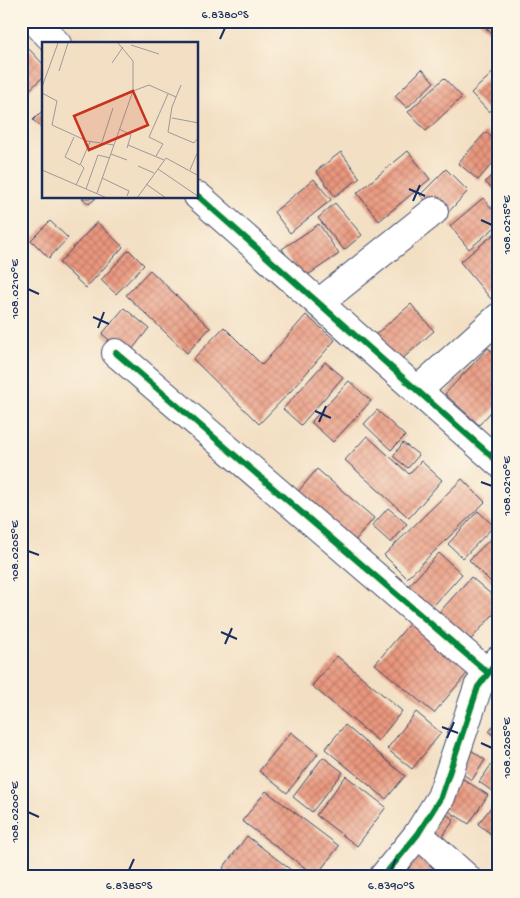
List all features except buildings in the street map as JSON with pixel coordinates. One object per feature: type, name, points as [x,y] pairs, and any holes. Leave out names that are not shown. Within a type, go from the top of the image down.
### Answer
[{"type":"street","points":[[35,21],[54,42]]},
{"type":"street","points":[[199,197],[499,463]]},
{"type":"street","points":[[319,303],[434,211]]},
{"type":"street","points":[[417,391],[499,317]]},
{"type":"street","points":[[116,353],[493,666],[478,687],[472,702],[441,797],[418,834],[383,877]]},
{"type":"street","points":[[418,834],[466,877]]},
{"type":"cycle path","points":[[199,197],[499,463]]},
{"type":"cycle path","points":[[116,353],[488,673]]},
{"type":"cycle path","points":[[383,877],[418,834],[441,797],[478,687],[499,659]]}]
